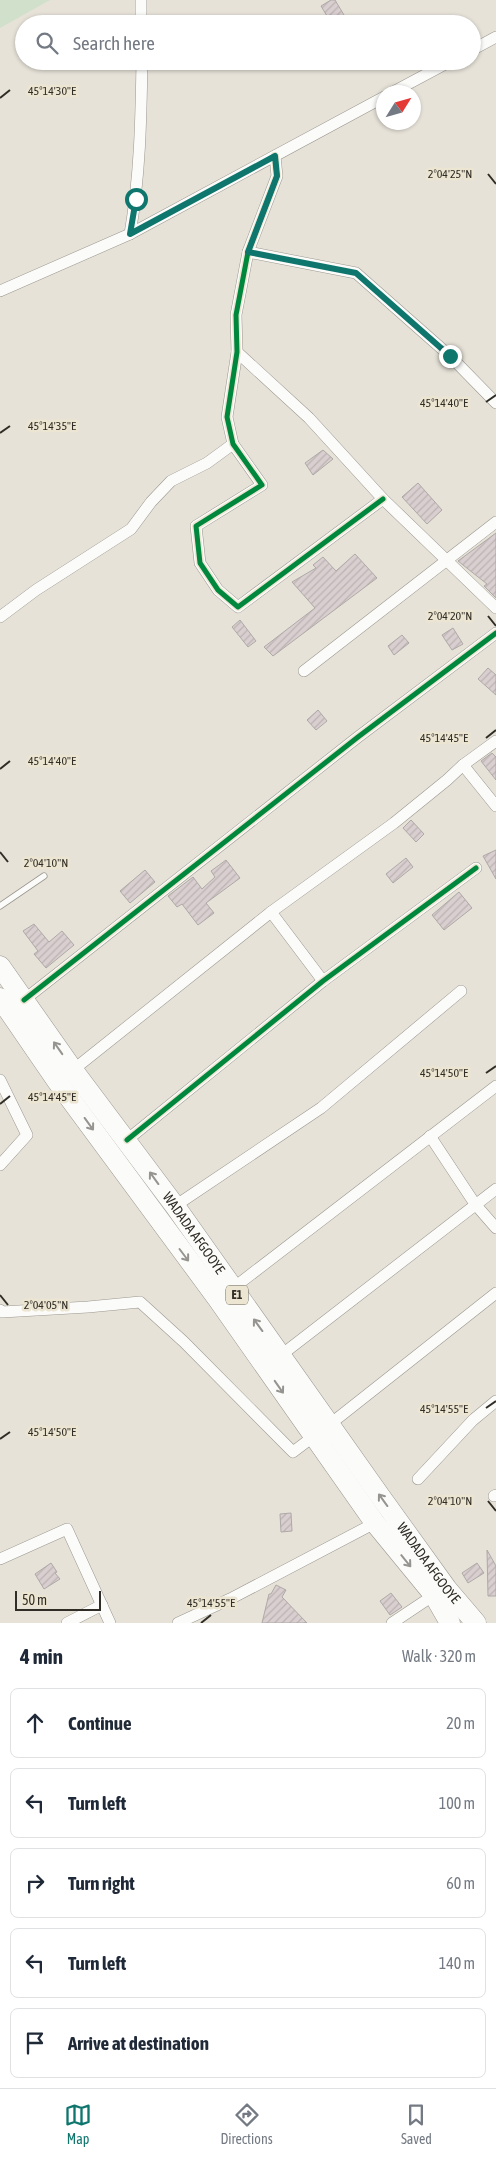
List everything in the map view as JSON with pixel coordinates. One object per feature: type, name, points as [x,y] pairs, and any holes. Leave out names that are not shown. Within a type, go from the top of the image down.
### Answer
[{"type":"highway","name":"WADADA AFGOOYE","points":[[0,966],[73,1070],[175,1206],[280,1356],[375,1523],[434,1596],[450,1623]]},
{"type":"highway","name":"WADADA AFGOOYE","points":[[0,998],[322,1431],[476,1623]]},
{"type":"street","points":[[141,0],[141,15]]},
{"type":"street","points":[[481,45],[496,37]]},
{"type":"street","points":[[130,234],[136,199],[141,142],[142,70]]},
{"type":"street","points":[[406,85],[434,70]]},
{"type":"street","points":[[0,290],[130,234],[376,102]]},
{"type":"street","points":[[275,156],[277,176],[248,252],[236,315],[237,352],[227,417],[233,444],[262,485],[196,526],[200,563],[218,590],[238,607],[383,499]]},
{"type":"street","points":[[248,252],[356,273],[450,356],[496,403]]},
{"type":"street","points":[[237,352],[309,418],[383,499],[496,608]]},
{"type":"street","points":[[0,617],[36,590],[131,529],[150,502],[171,481],[207,463],[233,444]]},
{"type":"street","points":[[304,671],[496,522]]},
{"type":"street","points":[[24,1000],[358,737],[496,633]]},
{"type":"street","points":[[73,1070],[271,912],[394,823],[496,741]]},
{"type":"street","points":[[463,766],[496,806]]},
{"type":"street","points":[[127,1140],[323,981],[476,868]]},
{"type":"street","points":[[271,912],[323,981]]},
{"type":"street","points":[[175,1206],[321,1108],[461,991]]},
{"type":"street","points":[[0,1080],[27,1135],[0,1165]]},
{"type":"street","points":[[232,1289],[496,1086]]},
{"type":"street","points":[[430,1136],[475,1204],[496,1228]]},
{"type":"street","points":[[280,1356],[496,1189]]},
{"type":"street","points":[[0,1310],[2,1312],[140,1302],[184,1342],[293,1452],[496,1294]]},
{"type":"street","points":[[418,1479],[474,1420],[496,1401]]},
{"type":"street","points":[[178,1623],[375,1523]]},
{"type":"street","points":[[0,1560],[67,1529],[110,1623]]},
{"type":"street","points":[[392,1623],[434,1596]]},
{"type":"street","points":[[67,1623],[102,1604]]},
{"type":"lane","points":[[0,906],[44,876]]},
{"type":"green space","points":[[0,0],[50,0],[23,15],[15,15],[15,20],[0,28]]},
{"type":"building","points":[[331,0],[335,0],[344,15],[326,15],[321,6]]},
{"type":"building","points":[[323,450],[333,459],[313,475],[305,463]]},
{"type":"building","points":[[418,483],[442,510],[427,524],[402,497]]},
{"type":"building","points":[[496,533],[496,598],[484,586],[487,584],[458,561]]},
{"type":"building","points":[[355,554],[377,578],[273,656],[264,647],[315,608],[292,582],[316,568],[313,565],[323,557],[336,571]]},
{"type":"building","points":[[240,620],[256,641],[248,647],[232,627]]},
{"type":"building","points":[[453,628],[463,644],[452,650],[442,635]]},
{"type":"building","points":[[402,635],[409,643],[394,655],[388,646]]},
{"type":"building","points":[[488,668],[496,675],[496,695],[478,679]]},
{"type":"building","points":[[318,710],[327,721],[316,730],[307,720]]},
{"type":"building","points":[[492,753],[496,757],[496,780],[481,761]]},
{"type":"building","points":[[411,820],[424,834],[416,842],[403,828]]},
{"type":"building","points":[[496,850],[496,879],[483,856]]},
{"type":"building","points":[[406,858],[413,867],[393,883],[386,874]]},
{"type":"building","points":[[226,860],[240,878],[206,903],[214,913],[198,925],[182,904],[177,907],[168,896],[193,877],[202,889],[215,877],[211,871]]},
{"type":"building","points":[[145,870],[155,882],[130,903],[120,891]]},
{"type":"building","points":[[459,892],[472,908],[444,930],[432,915]]},
{"type":"building","points":[[34,924],[49,942],[62,931],[74,945],[46,968],[34,954],[38,951],[23,931]]},
{"type":"building","points":[[291,1513],[292,1531],[281,1532],[280,1514]]},
{"type":"building","points":[[487,1550],[496,1566],[496,1596],[488,1596]]},
{"type":"building","points":[[51,1563],[60,1579],[44,1589],[35,1574]]},
{"type":"building","points":[[477,1563],[484,1573],[468,1583],[462,1573]]},
{"type":"building","points":[[276,1585],[286,1590],[282,1597],[307,1623],[262,1623],[269,1594],[271,1594]]},
{"type":"building","points":[[391,1593],[402,1607],[390,1615],[380,1601]]},
{"type":"cycle path","points":[[275,156],[277,176],[248,252],[236,315],[237,352],[227,417],[233,444],[262,485],[196,526],[200,563],[218,590],[238,607],[383,499]]},
{"type":"cycle path","points":[[24,1000],[358,737],[496,633]]},
{"type":"cycle path","points":[[127,1140],[323,981],[476,868]]},
{"type":"route","points":[[136,199],[130,234],[275,156],[277,176],[248,252],[356,273],[450,356]]}]
